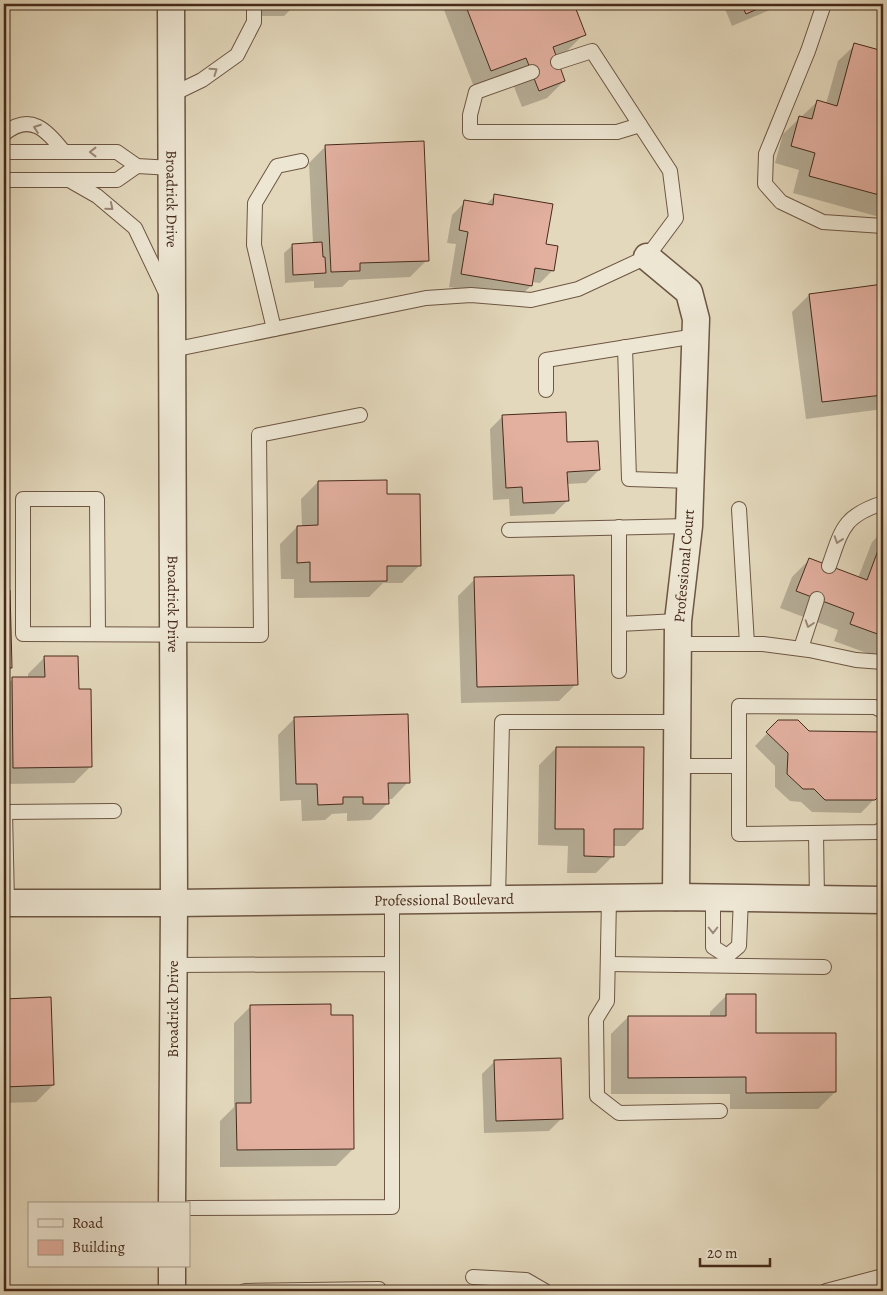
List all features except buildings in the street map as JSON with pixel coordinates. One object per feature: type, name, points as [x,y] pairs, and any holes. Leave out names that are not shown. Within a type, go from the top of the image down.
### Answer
[{"type":"street","name":"Broadrick Drive","points":[[171,4],[174,903],[172,1202]]},
{"type":"street","name":"Professional Court","points":[[647,257],[689,292],[696,319],[689,526],[678,632],[676,897]]},
{"type":"street","name":"Professional Boulevard","points":[[6,903],[174,903],[676,897],[883,900]]},
{"type":"street","points":[[172,1268],[172,1291]]},
{"type":"lane","points":[[171,95],[202,80],[237,55],[254,22],[254,4]]},
{"type":"lane","points":[[824,4],[808,51],[766,154],[765,184],[781,202],[823,222],[883,226]]},
{"type":"lane","points":[[172,350],[426,298],[472,296],[531,300],[578,289],[647,257],[676,218],[670,172],[592,51],[558,62]]},
{"type":"lane","points":[[532,72],[476,92],[470,115],[470,132],[617,132],[640,125]]},
{"type":"lane","points":[[4,134],[14,126],[28,125],[41,127],[52,136],[64,152]]},
{"type":"lane","points":[[4,152],[117,152],[137,166],[172,168]]},
{"type":"lane","points":[[274,329],[254,245],[255,203],[276,166],[301,161]]},
{"type":"lane","points":[[4,180],[117,180],[137,166]]},
{"type":"lane","points":[[69,180],[97,196],[135,228],[172,307]]},
{"type":"lane","points":[[546,390],[546,360],[696,336]]},
{"type":"lane","points":[[625,347],[629,479],[691,482]]},
{"type":"lane","points":[[98,634],[97,499],[23,499],[23,634],[261,635],[258,435],[360,415]]},
{"type":"lane","points":[[829,566],[841,531],[852,517],[867,508],[883,502]]},
{"type":"lane","points":[[738,509],[747,644]]},
{"type":"lane","points":[[510,530],[689,526]]},
{"type":"lane","points":[[619,527],[619,671]]},
{"type":"lane","points":[[801,648],[817,599]]},
{"type":"lane","points":[[619,624],[747,644],[801,648],[856,660],[883,662]]},
{"type":"lane","points":[[883,711],[875,707],[738,706],[740,834],[877,832],[883,829]]},
{"type":"lane","points":[[498,899],[502,722],[677,722]]},
{"type":"lane","points":[[677,766],[740,766]]},
{"type":"lane","points":[[6,903],[5,812],[114,811]]},
{"type":"lane","points":[[816,833],[817,899]]},
{"type":"lane","points":[[609,898],[607,1001],[596,1019],[597,1096],[620,1113],[720,1111]]},
{"type":"lane","points":[[713,898],[713,947],[727,961]]},
{"type":"lane","points":[[727,961],[740,946],[741,898]]},
{"type":"lane","points":[[190,1208],[392,1207],[392,901]]},
{"type":"lane","points":[[608,964],[727,961],[824,967]]},
{"type":"lane","points":[[174,966],[392,964]]},
{"type":"lane","points":[[826,1291],[842,1289],[883,1276]]},
{"type":"lane","points":[[473,1277],[526,1280],[545,1291]]},
{"type":"lane","points":[[245,1291],[379,1289]]}]
